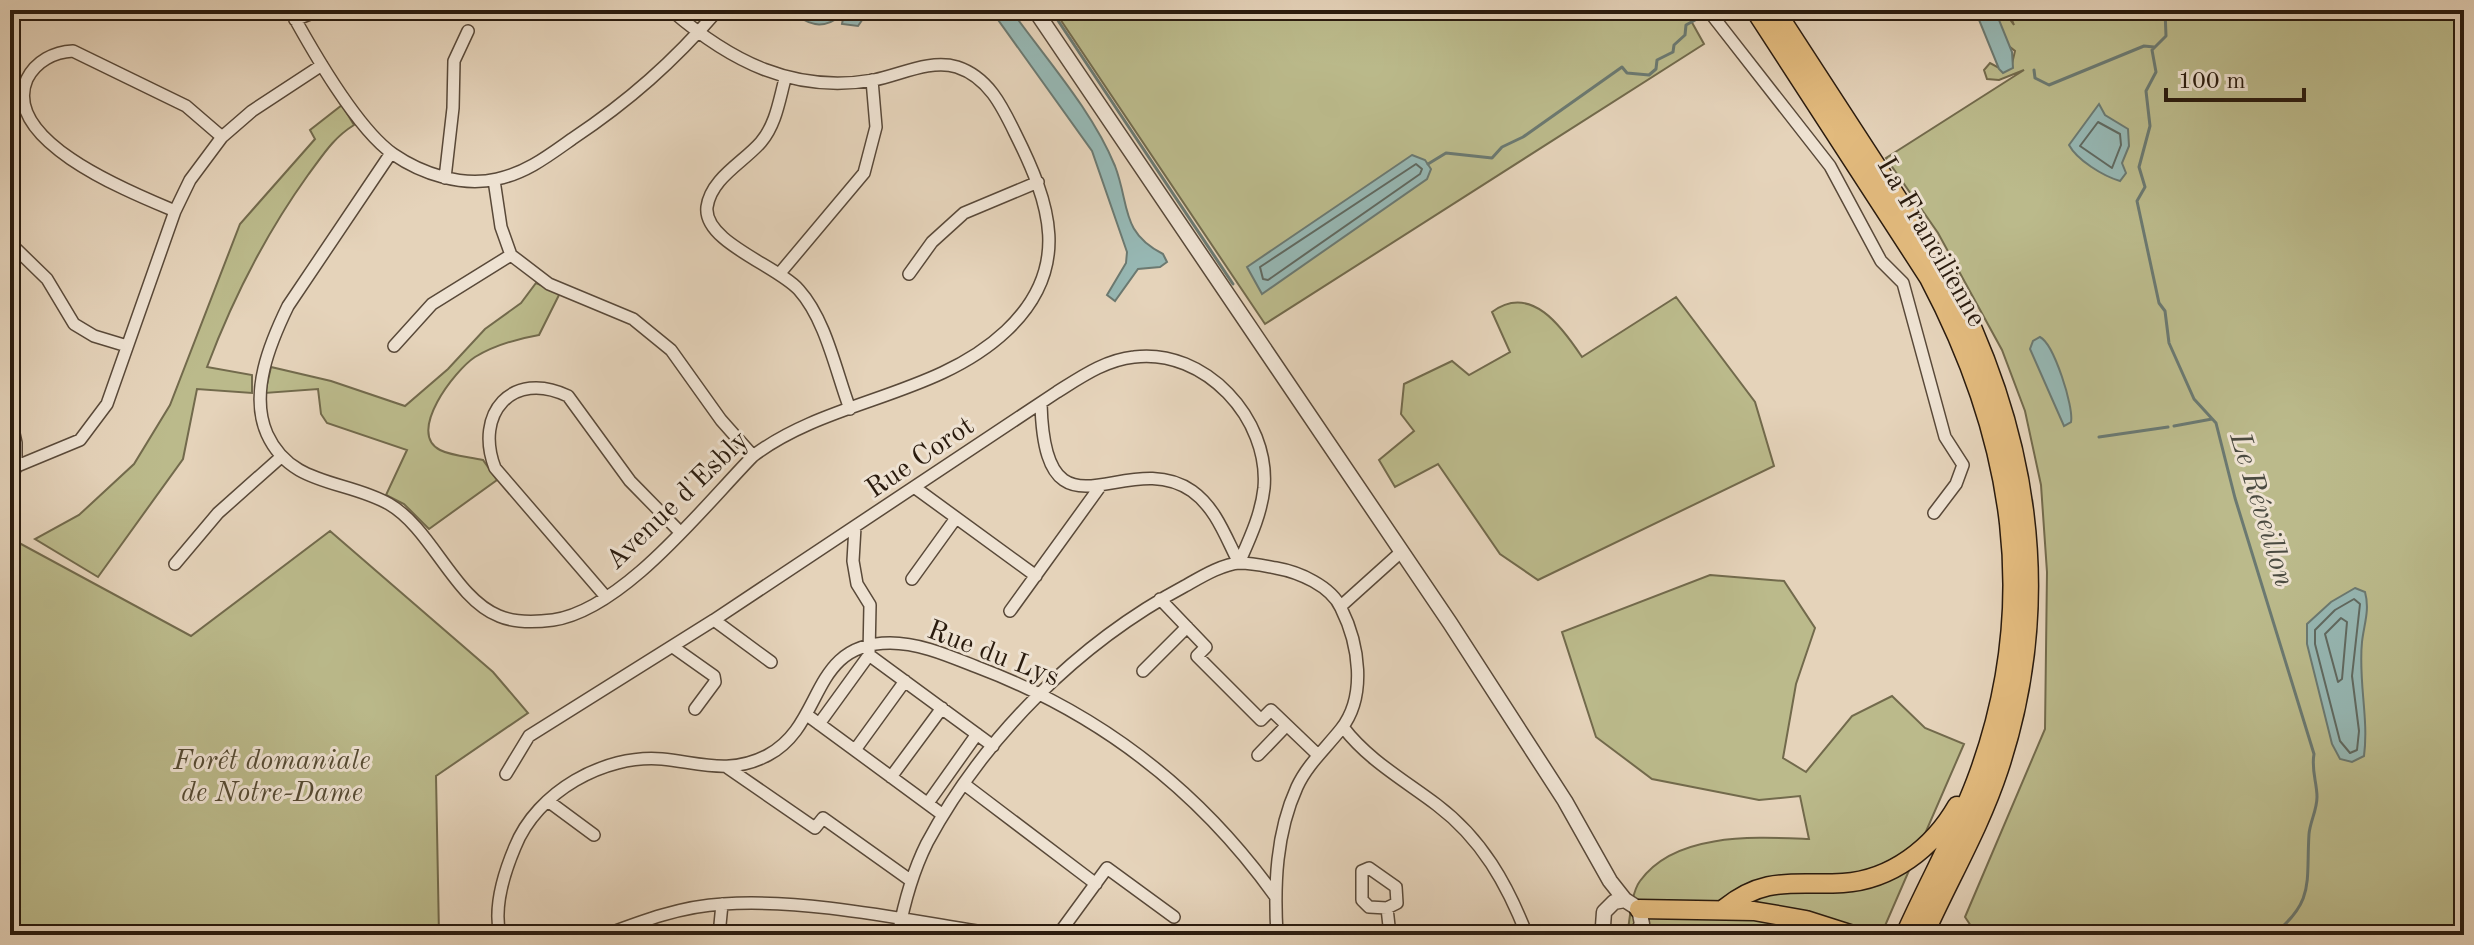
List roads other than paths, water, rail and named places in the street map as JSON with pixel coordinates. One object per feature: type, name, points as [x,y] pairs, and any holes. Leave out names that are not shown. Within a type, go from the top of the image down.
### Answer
[{"type":"highway","name":"La Francilienne","points":[[1755,10],[1929,278],[1964,348],[1990,419],[2006,494],[2013,596],[2005,670],[1983,754],[1962,814],[1905,935]]},
{"type":"highway","name":"La Francilienne","points":[[1775,10],[1944,270],[1963,306],[2006,415],[2023,491],[2029,594],[2015,710],[1982,812],[1924,935]]},
{"type":"highway","points":[[1725,908],[1765,885],[1861,881],[1903,863],[1923,849],[1945,825],[1983,754]]},
{"type":"highway","points":[[1636,917],[1665,909],[1725,908],[1794,918],[1853,935]]},
{"type":"street","points":[[320,10],[293,15],[322,65],[369,130],[391,153],[445,178],[494,180],[533,166],[604,118],[651,82],[718,10]]},
{"type":"street","name":"Avenue d'Esbly","points":[[391,153],[288,306],[275,333],[261,386],[260,411],[267,434],[281,457],[308,477],[364,494],[398,511],[472,596],[498,616],[524,622],[555,620],[580,612],[606,597],[654,559],[753,456],[801,426],[935,375],[1005,332],[1032,299],[1047,262],[1049,223],[1038,182],[1002,107],[991,91],[970,73],[942,65],[872,80],[825,82],[785,79],[751,67],[698,33],[671,10]]},
{"type":"street","points":[[1035,10],[1401,552],[1565,801],[1610,881],[1636,917]]},
{"type":"street","points":[[1708,10],[1830,166],[1881,261],[1909,294],[1945,437],[1963,465],[1956,484],[1934,513]]},
{"type":"street","points":[[445,178],[453,108],[454,61],[468,31]]},
{"type":"street","points":[[175,211],[119,188],[32,129],[23,106],[27,78],[46,59],[73,51],[186,106],[222,137]]},
{"type":"street","points":[[10,415],[16,443],[13,469],[80,440],[107,404],[175,211],[190,180],[222,137],[252,111],[322,65]]},
{"type":"street","points":[[785,79],[774,122],[762,142],[718,183],[707,210],[710,224],[721,238],[780,273],[800,291],[814,314],[850,409]]},
{"type":"street","points":[[780,273],[864,173],[876,127],[872,80]]},
{"type":"street","points":[[494,180],[501,227],[511,255],[549,284],[633,319],[671,350],[721,420],[753,456]]},
{"type":"street","points":[[909,274],[932,242],[964,213],[1038,182]]},
{"type":"street","points":[[10,243],[47,279],[74,324],[94,336],[127,346]]},
{"type":"street","points":[[394,346],[432,304],[511,255]]},
{"type":"street","name":"Rue Corot","points":[[506,774],[529,736],[673,647],[1109,362],[1136,356],[1161,358],[1208,377],[1250,421],[1264,463],[1260,515],[1239,563]]},
{"type":"street","points":[[606,597],[495,468],[487,449],[487,431],[492,414],[503,401],[534,386],[552,388],[568,396],[630,481],[679,531]]},
{"type":"street","points":[[1041,404],[1047,461],[1063,479],[1080,487],[1099,488],[1147,477],[1168,480],[1191,491],[1210,508],[1239,563]]},
{"type":"street","points":[[175,564],[218,513],[281,457]]},
{"type":"street","points":[[914,487],[1036,576]]},
{"type":"street","points":[[1010,611],[1099,488]]},
{"type":"street","points":[[912,579],[956,518]]},
{"type":"street","points":[[819,724],[869,650],[870,605],[857,584],[853,561],[855,527]]},
{"type":"street","points":[[1341,606],[1401,552]]},
{"type":"street","points":[[898,935],[910,880],[943,815],[993,746],[1041,693],[1108,636],[1160,599],[1206,574],[1239,563],[1290,570],[1329,593],[1341,606],[1358,673],[1354,703],[1343,727],[1298,784],[1286,815],[1275,896],[1277,935]]},
{"type":"street","points":[[1160,599],[1206,647],[1197,656],[1261,720],[1271,710],[1318,755]]},
{"type":"street","points":[[714,620],[771,662]]},
{"type":"street","points":[[1143,671],[1187,627]]},
{"type":"street","name":"Rue du Lys","points":[[500,935],[499,903],[508,863],[524,830],[548,801],[566,786],[612,765],[661,759],[728,768],[771,754],[792,736],[807,715],[830,667],[845,655],[906,644],[943,654],[1041,693],[1087,718],[1186,793],[1240,847],[1275,896]]},
{"type":"street","points":[[673,647],[714,676],[715,682],[695,709]]},
{"type":"street","points":[[869,650],[905,681],[993,746]]},
{"type":"street","points":[[855,750],[905,681]]},
{"type":"street","points":[[891,777],[942,708]]},
{"type":"street","points":[[807,715],[943,815]]},
{"type":"street","points":[[1258,755],[1286,726]]},
{"type":"street","points":[[1343,727],[1358,747],[1467,832],[1492,862],[1509,891],[1527,935]]},
{"type":"street","points":[[928,803],[977,734]]},
{"type":"street","points":[[728,768],[815,828],[823,818],[910,880]]},
{"type":"street","points":[[964,784],[1096,884]]},
{"type":"street","points":[[548,801],[594,835]]},
{"type":"street","points":[[1058,935],[1107,868],[1174,917]]},
{"type":"street","points":[[1558,935],[1580,931],[1609,934],[1606,910],[1610,881]]},
{"type":"street","points":[[719,935],[722,904]]},
{"type":"street","points":[[605,935],[654,917],[722,904],[791,907],[901,919],[1002,935]]},
{"type":"street","points":[[1387,908],[1390,935]]},
{"type":"street","points":[[1606,910],[1636,917]]},
{"type":"street","points":[[1580,931],[1606,910]]},
{"type":"water","points":[[793,10],[869,10],[858,26],[842,24],[844,14],[825,24],[813,24],[793,14]]},
{"type":"water","points":[[991,10],[1011,10],[1068,85],[1094,125],[1115,166],[1133,227],[1149,246],[1163,254],[1167,262],[1160,267],[1138,269],[1115,301],[1107,295],[1126,263],[1127,252],[1092,151]]},
{"type":"water","points":[[1975,10],[1995,10],[2012,52],[2013,68],[2003,73],[1999,69]]},
{"type":"water","points":[[2099,104],[2105,115],[2128,129],[2129,146],[2122,163],[2126,173],[2120,181],[2091,167],[2069,145]]},
{"type":"water","points":[[1412,155],[1425,160],[1431,169],[1427,179],[1262,294],[1247,267]]},
{"type":"water","points":[[2040,337],[2057,363],[2066,390],[2071,422],[2064,426],[2030,349],[2033,341]]},
{"type":"water","points":[[2355,588],[2365,592],[2367,605],[2361,657],[2365,742],[2364,756],[2352,762],[2340,759],[2332,744],[2307,644],[2307,624],[2331,602]]},
{"type":"waterway","points":[[1051,10],[1233,284]]},
{"type":"waterway","name":"Le Réveillon","points":[[2165,10],[2166,36],[2152,50],[2156,72],[2146,91],[2150,126],[2139,167],[2145,187],[2137,201],[2159,303],[2165,311],[2169,343],[2194,399],[2216,423],[2235,498],[2314,754],[2317,797],[2309,834],[2306,890],[2296,912],[2273,935]]},
{"type":"waterway","points":[[1428,164],[1446,153],[1492,158],[1502,147],[1523,137],[1622,67],[1627,73],[1649,75],[1656,69],[1657,60],[1673,52],[1674,45],[1685,35],[1686,25],[1706,14]]},
{"type":"waterway","points":[[2034,70],[2035,78],[2049,85],[2144,46],[2154,47]]},
{"type":"waterway","points":[[2174,426],[2212,419]]},
{"type":"waterway","points":[[2099,437],[2168,427]]},
{"type":"park label","name":"Forêt domaniale de Notre-Dame","points":[[272,775]]}]
